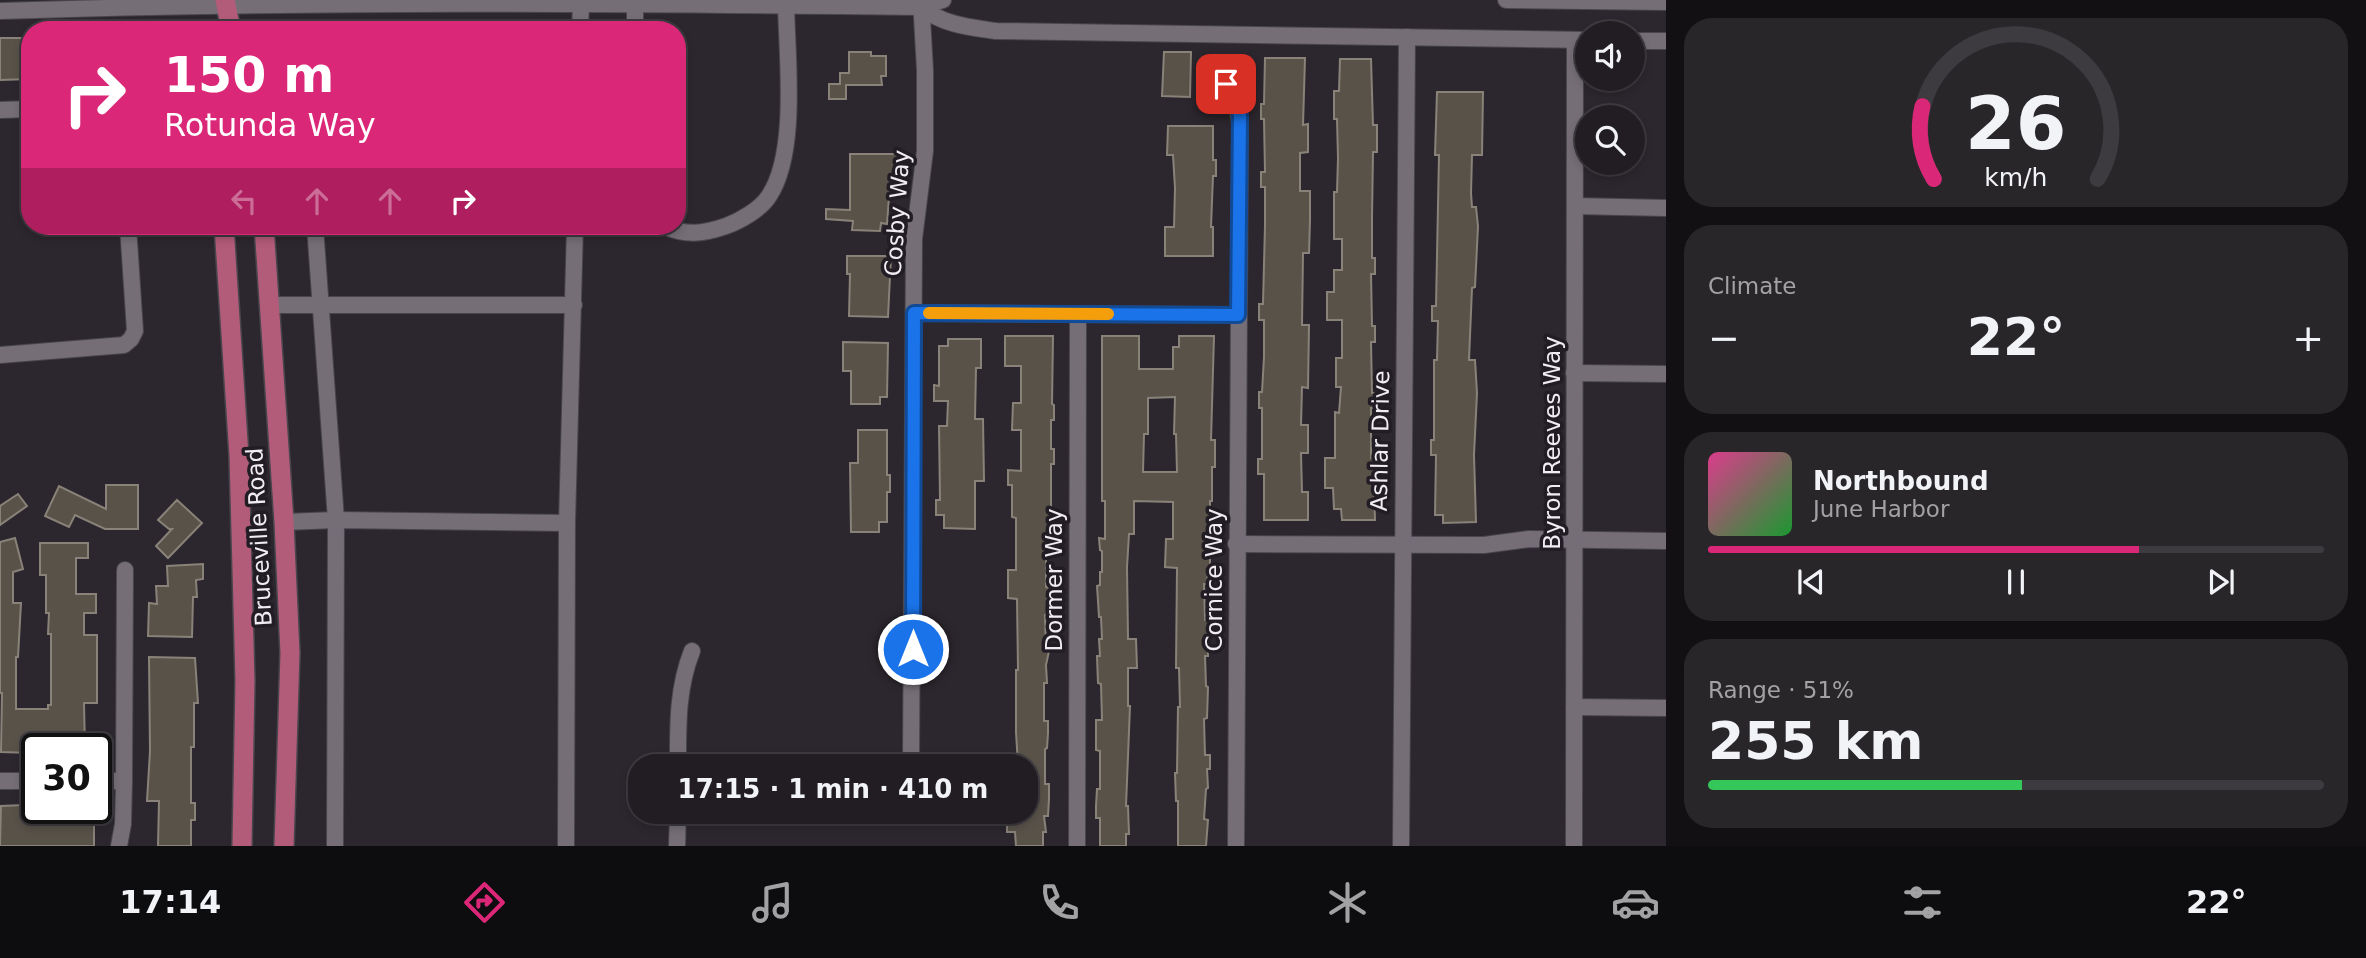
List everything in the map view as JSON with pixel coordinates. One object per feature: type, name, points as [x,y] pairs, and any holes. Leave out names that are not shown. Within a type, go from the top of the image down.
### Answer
[{"type":"main road","points":[[225,2],[228,21]]},
{"type":"main road","name":"Bruceville Road","points":[[225,235],[239,456],[245,681],[242,846]]},
{"type":"main road","name":"Bruceville Road","points":[[265,235],[290,653],[284,846]]},
{"type":"street","points":[[0,11],[94,4],[225,2],[626,2],[786,5],[921,4],[943,0]]},
{"type":"street","points":[[1506,0],[1661,2]]},
{"type":"street","points":[[626,2],[632,21]]},
{"type":"street","points":[[580,21],[581,3]]},
{"type":"street","points":[[921,4],[930,15],[950,23],[996,31],[1575,40]]},
{"type":"street","name":"Cosby Way","points":[[911,754],[915,227],[925,151],[925,70],[921,4]]},
{"type":"street","points":[[686,233],[692,234],[732,224],[768,198],[775,185],[785,149],[788,112],[786,5]]},
{"type":"street","name":"Ashlar Drive","points":[[1401,846],[1407,37]]},
{"type":"street","points":[[1645,41],[1666,41]]},
{"type":"street","name":"Cornice Way","points":[[1226,84],[1236,100],[1240,116],[1236,846]]},
{"type":"street","name":"Byron Reeves Way","points":[[1573,846],[1575,206],[1579,91]]},
{"type":"street","points":[[0,110],[21,109]]},
{"type":"street","points":[[1575,206],[1666,208]]},
{"type":"street","points":[[0,355],[124,345],[131,339],[135,331],[129,235]]},
{"type":"street","points":[[316,235],[336,520],[335,846]]},
{"type":"street","points":[[566,846],[567,523],[575,235]]},
{"type":"street","points":[[269,305],[574,305]]},
{"type":"street","points":[[914,313],[1238,315]]},
{"type":"street","name":"Dormer Way","points":[[1077,846],[1078,314]]},
{"type":"street","points":[[1574,373],[1666,374]]},
{"type":"street","points":[[284,522],[336,520],[567,523]]},
{"type":"street","points":[[1236,544],[1484,545],[1529,539],[1666,541]]},
{"type":"street","points":[[119,846],[123,824],[124,781],[125,570]]},
{"type":"street","points":[[678,754],[679,699],[691,651]]},
{"type":"street","points":[[1574,707],[1666,708]]},
{"type":"street","points":[[0,781],[21,781]]},
{"type":"street","points":[[112,781],[124,781]]},
{"type":"street","points":[[677,846],[678,824]]},
{"type":"building","points":[[0,38],[21,38],[21,79],[0,80]]},
{"type":"building","points":[[849,52],[871,52],[871,56],[886,56],[886,76],[881,76],[882,85],[846,85],[846,99],[829,99],[829,84],[840,84],[840,73],[849,73]]},
{"type":"building","points":[[1164,52],[1191,52],[1190,97],[1162,96]]},
{"type":"building","points":[[1265,58],[1305,58],[1303,125],[1308,124],[1308,152],[1300,153],[1300,191],[1310,191],[1310,220],[1309,253],[1303,253],[1302,325],[1309,325],[1308,388],[1302,387],[1301,425],[1308,425],[1308,453],[1301,453],[1302,492],[1308,492],[1308,520],[1264,520],[1264,474],[1258,474],[1258,459],[1262,459],[1262,408],[1259,408],[1259,392],[1262,392],[1264,357],[1264,320],[1259,320],[1259,304],[1263,304],[1265,225],[1265,187],[1261,187],[1261,172],[1265,172],[1264,119],[1261,119],[1261,104],[1264,104]]},
{"type":"building","points":[[1340,59],[1371,59],[1373,125],[1377,125],[1377,152],[1373,152],[1372,218],[1372,258],[1375,258],[1375,274],[1371,274],[1372,326],[1375,326],[1375,342],[1371,342],[1375,408],[1371,408],[1371,458],[1375,520],[1342,520],[1341,509],[1334,509],[1333,488],[1325,488],[1325,458],[1335,458],[1335,412],[1339,413],[1341,387],[1336,387],[1336,358],[1342,358],[1342,320],[1327,320],[1327,292],[1334,292],[1334,270],[1342,270],[1342,239],[1334,239],[1334,192],[1337,192],[1338,158],[1334,91],[1339,91]]},
{"type":"building","points":[[1437,92],[1483,92],[1482,155],[1472,155],[1471,193],[1478,226],[1469,360],[1475,360],[1477,393],[1474,455],[1476,522],[1443,523],[1443,515],[1435,515],[1436,455],[1431,455],[1431,440],[1434,440],[1434,360],[1437,360],[1438,321],[1432,321],[1432,306],[1436,306],[1439,155],[1435,155]]},
{"type":"building","points":[[1168,126],[1213,126],[1216,176],[1213,176],[1211,227],[1213,256],[1165,256],[1165,227],[1174,227],[1175,188],[1173,155],[1167,155]]},
{"type":"building","points":[[850,154],[898,154],[898,183],[890,183],[887,224],[881,223],[880,231],[852,230],[853,221],[826,219],[826,209],[850,210]]},
{"type":"building","points":[[847,256],[891,256],[888,317],[849,316],[850,274],[847,274]]},
{"type":"building","points":[[1005,336],[1053,336],[1054,420],[1051,420],[1051,449],[1054,449],[1054,464],[1051,464],[1051,531],[1046,552],[1046,587],[1049,588],[1048,615],[1045,615],[1046,651],[1049,651],[1046,665],[1047,683],[1044,683],[1044,721],[1048,721],[1045,784],[1049,784],[1049,799],[1048,816],[1044,816],[1046,832],[1043,832],[1043,846],[1016,846],[1015,832],[1007,832],[1007,824],[1038,824],[1038,754],[1017,754],[1017,599],[1008,598],[1008,570],[1016,570],[1016,518],[1012,517],[1012,485],[1008,485],[1008,470],[1021,471],[1021,430],[1012,430],[1013,403],[1021,403],[1021,366],[1005,366]]},
{"type":"building","points":[[1102,336],[1139,336],[1139,369],[1173,369],[1173,347],[1179,347],[1179,336],[1214,336],[1211,440],[1215,440],[1215,467],[1212,467],[1210,501],[1210,569],[1207,584],[1204,584],[1205,620],[1211,620],[1211,634],[1207,634],[1208,656],[1205,656],[1208,687],[1207,718],[1204,719],[1205,755],[1210,755],[1204,819],[1208,820],[1206,846],[1178,846],[1175,773],[1180,707],[1179,668],[1176,668],[1177,568],[1165,567],[1166,539],[1173,539],[1173,502],[1134,501],[1134,534],[1129,534],[1127,567],[1128,639],[1136,639],[1137,668],[1128,668],[1130,706],[1126,806],[1129,834],[1126,834],[1126,846],[1100,846],[1100,818],[1096,818],[1097,789],[1100,789],[1100,751],[1096,750],[1096,720],[1102,720],[1097,656],[1100,656],[1099,639],[1102,639],[1097,586],[1100,585],[1102,572],[1099,538],[1105,539],[1105,501],[1102,501]],"holes":[[[1175,397],[1177,472],[1143,472],[1144,434],[1148,434],[1148,398]]]},
{"type":"building","points":[[948,339],[981,339],[981,368],[976,368],[975,419],[983,419],[984,481],[975,481],[975,529],[944,528],[944,515],[936,515],[936,500],[940,500],[939,426],[947,426],[948,401],[934,401],[934,385],[939,386],[939,346],[948,346]]},
{"type":"building","points":[[843,342],[888,343],[887,397],[880,397],[880,404],[851,404],[851,371],[843,371]]},
{"type":"building","points":[[858,430],[887,430],[887,475],[890,475],[890,492],[887,492],[887,522],[879,522],[879,532],[851,532],[850,463],[858,463]]},
{"type":"building","points":[[106,485],[138,485],[138,529],[105,529],[75,515],[69,527],[45,516],[59,486],[106,509]]},
{"type":"building","points":[[18,494],[27,506],[0,525],[0,506]]},
{"type":"building","points":[[177,500],[202,523],[168,558],[156,546],[172,529],[158,520]]},
{"type":"building","points":[[15,538],[23,569],[13,572],[13,603],[21,603],[16,657],[16,709],[48,709],[48,705],[51,705],[51,634],[48,634],[49,613],[46,613],[46,575],[40,575],[40,543],[88,543],[88,558],[76,558],[76,594],[96,594],[96,613],[84,613],[84,635],[97,635],[97,703],[84,703],[85,733],[21,733],[21,753],[1,752],[0,542]]},
{"type":"building","points":[[203,564],[203,579],[196,580],[197,597],[193,597],[192,637],[148,636],[149,603],[157,604],[156,586],[168,586],[167,566]]},
{"type":"building","points":[[149,657],[195,658],[198,703],[194,703],[194,747],[191,747],[191,803],[195,803],[195,820],[191,820],[191,846],[158,846],[159,801],[147,801],[150,751]]},
{"type":"building","points":[[21,805],[21,824],[94,824],[94,846],[0,846],[1,806]]},
{"type":"slow traffic","points":[[929,313],[1108,314]]},
{"type":"route","points":[[913,649],[914,313],[1238,315],[1240,116],[1236,100],[1226,84]]}]
